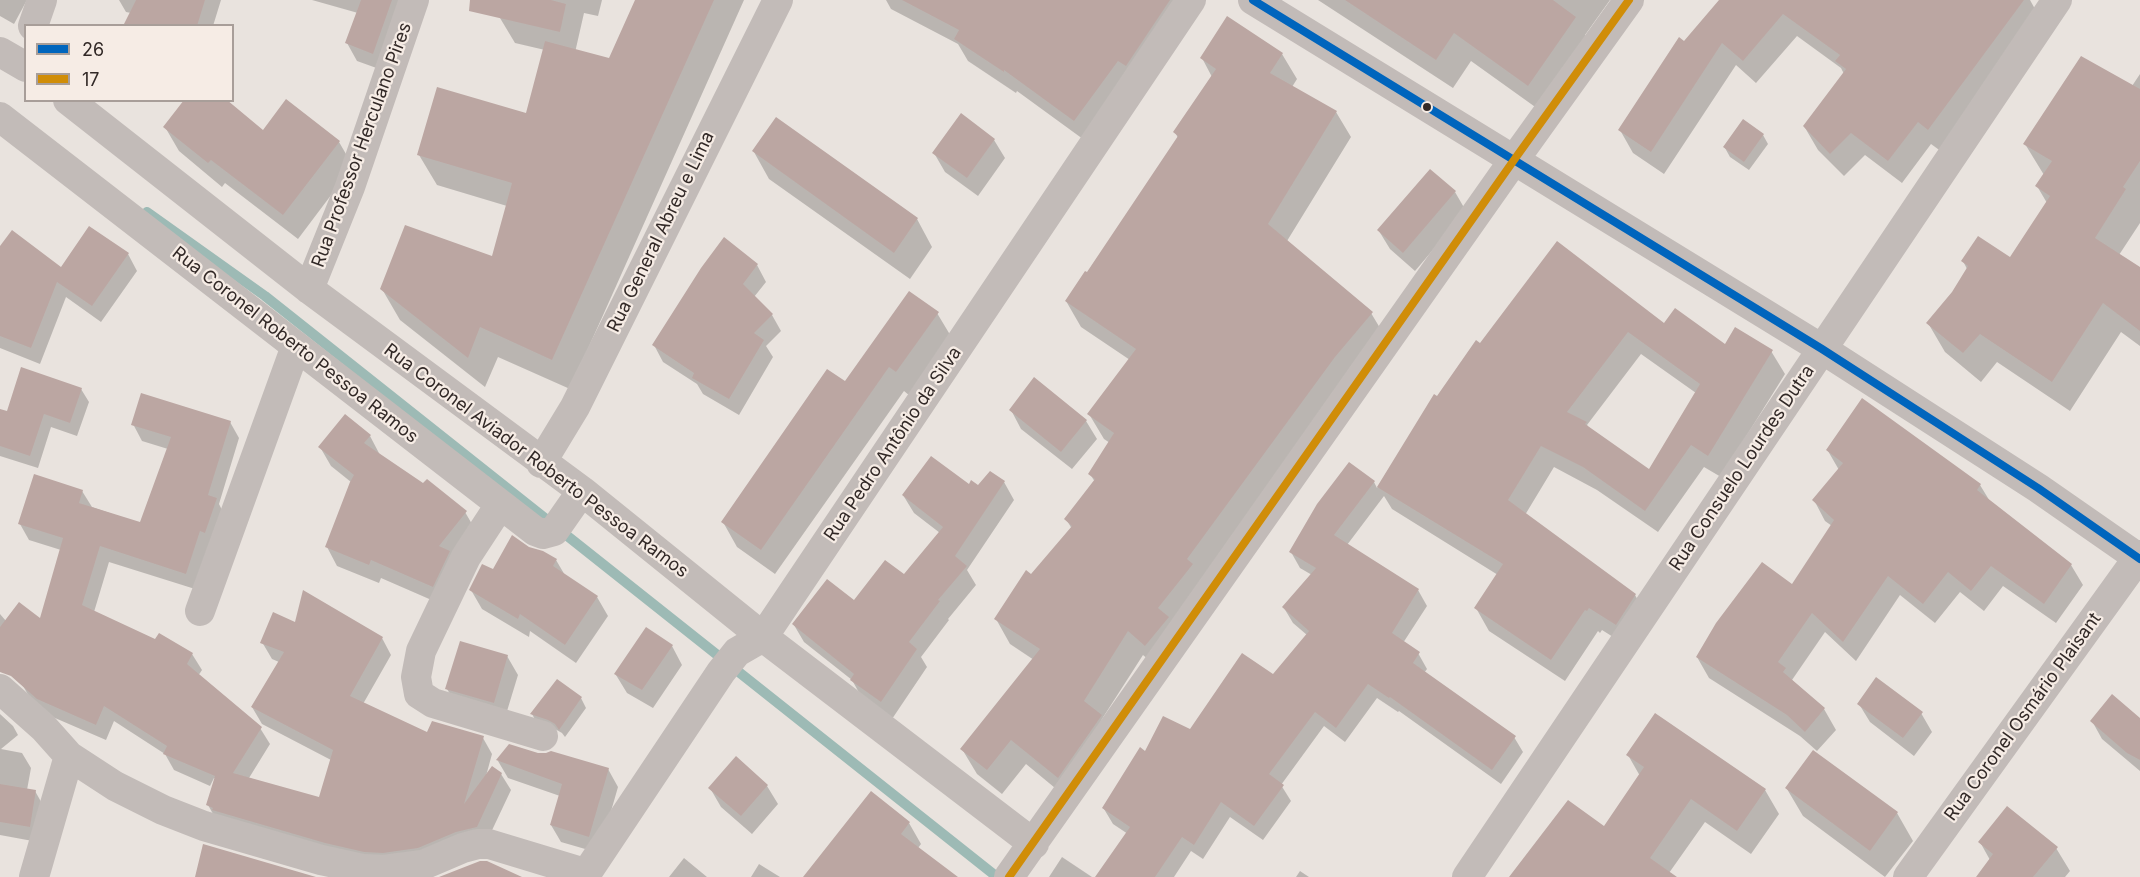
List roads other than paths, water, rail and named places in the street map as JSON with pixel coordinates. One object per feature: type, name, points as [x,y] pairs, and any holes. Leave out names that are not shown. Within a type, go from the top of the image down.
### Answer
[{"type":"street","points":[[34,24],[42,0]]},
{"type":"street","name":"Rua Professor Herculano Pires","points":[[309,289],[350,187],[414,0]]},
{"type":"street","name":"Rua General Abreu e Lima","points":[[542,463],[574,407],[778,0]]},
{"type":"street","name":"Rua Pedro Antônio da Silva","points":[[584,875],[740,654],[1191,0]]},
{"type":"street","points":[[1252,0],[1822,349],[2038,488],[2140,557]]},
{"type":"street","points":[[1020,862],[1629,0]]},
{"type":"street","name":"Rua Consuelo Lourdes Dutra","points":[[1467,877],[2057,0]]},
{"type":"street","name":"Rua Coronel Aviador Roberto Pessoa Ramos","points":[[71,102],[309,289],[542,463],[568,512],[740,654],[1020,862]]},
{"type":"street","name":"Rua Coronel Roberto Pessoa Ramos","points":[[1,119],[535,531],[543,534],[568,512]]},
{"type":"street","points":[[200,611],[296,346]]},
{"type":"street","points":[[500,506],[466,557],[420,651],[416,677],[419,694],[433,703],[543,736]]},
{"type":"street","name":"Rua Coronel Osmário Plaisant","points":[[1908,877],[2140,557]]},
{"type":"street","points":[[0,688],[44,728],[69,756],[115,786],[163,810],[204,826],[321,860],[362,869],[384,870],[423,865],[463,848],[489,844],[584,875]]},
{"type":"street","points":[[34,877],[69,756]]},
{"type":"waterway","points":[[147,212],[265,296],[997,877]]}]
